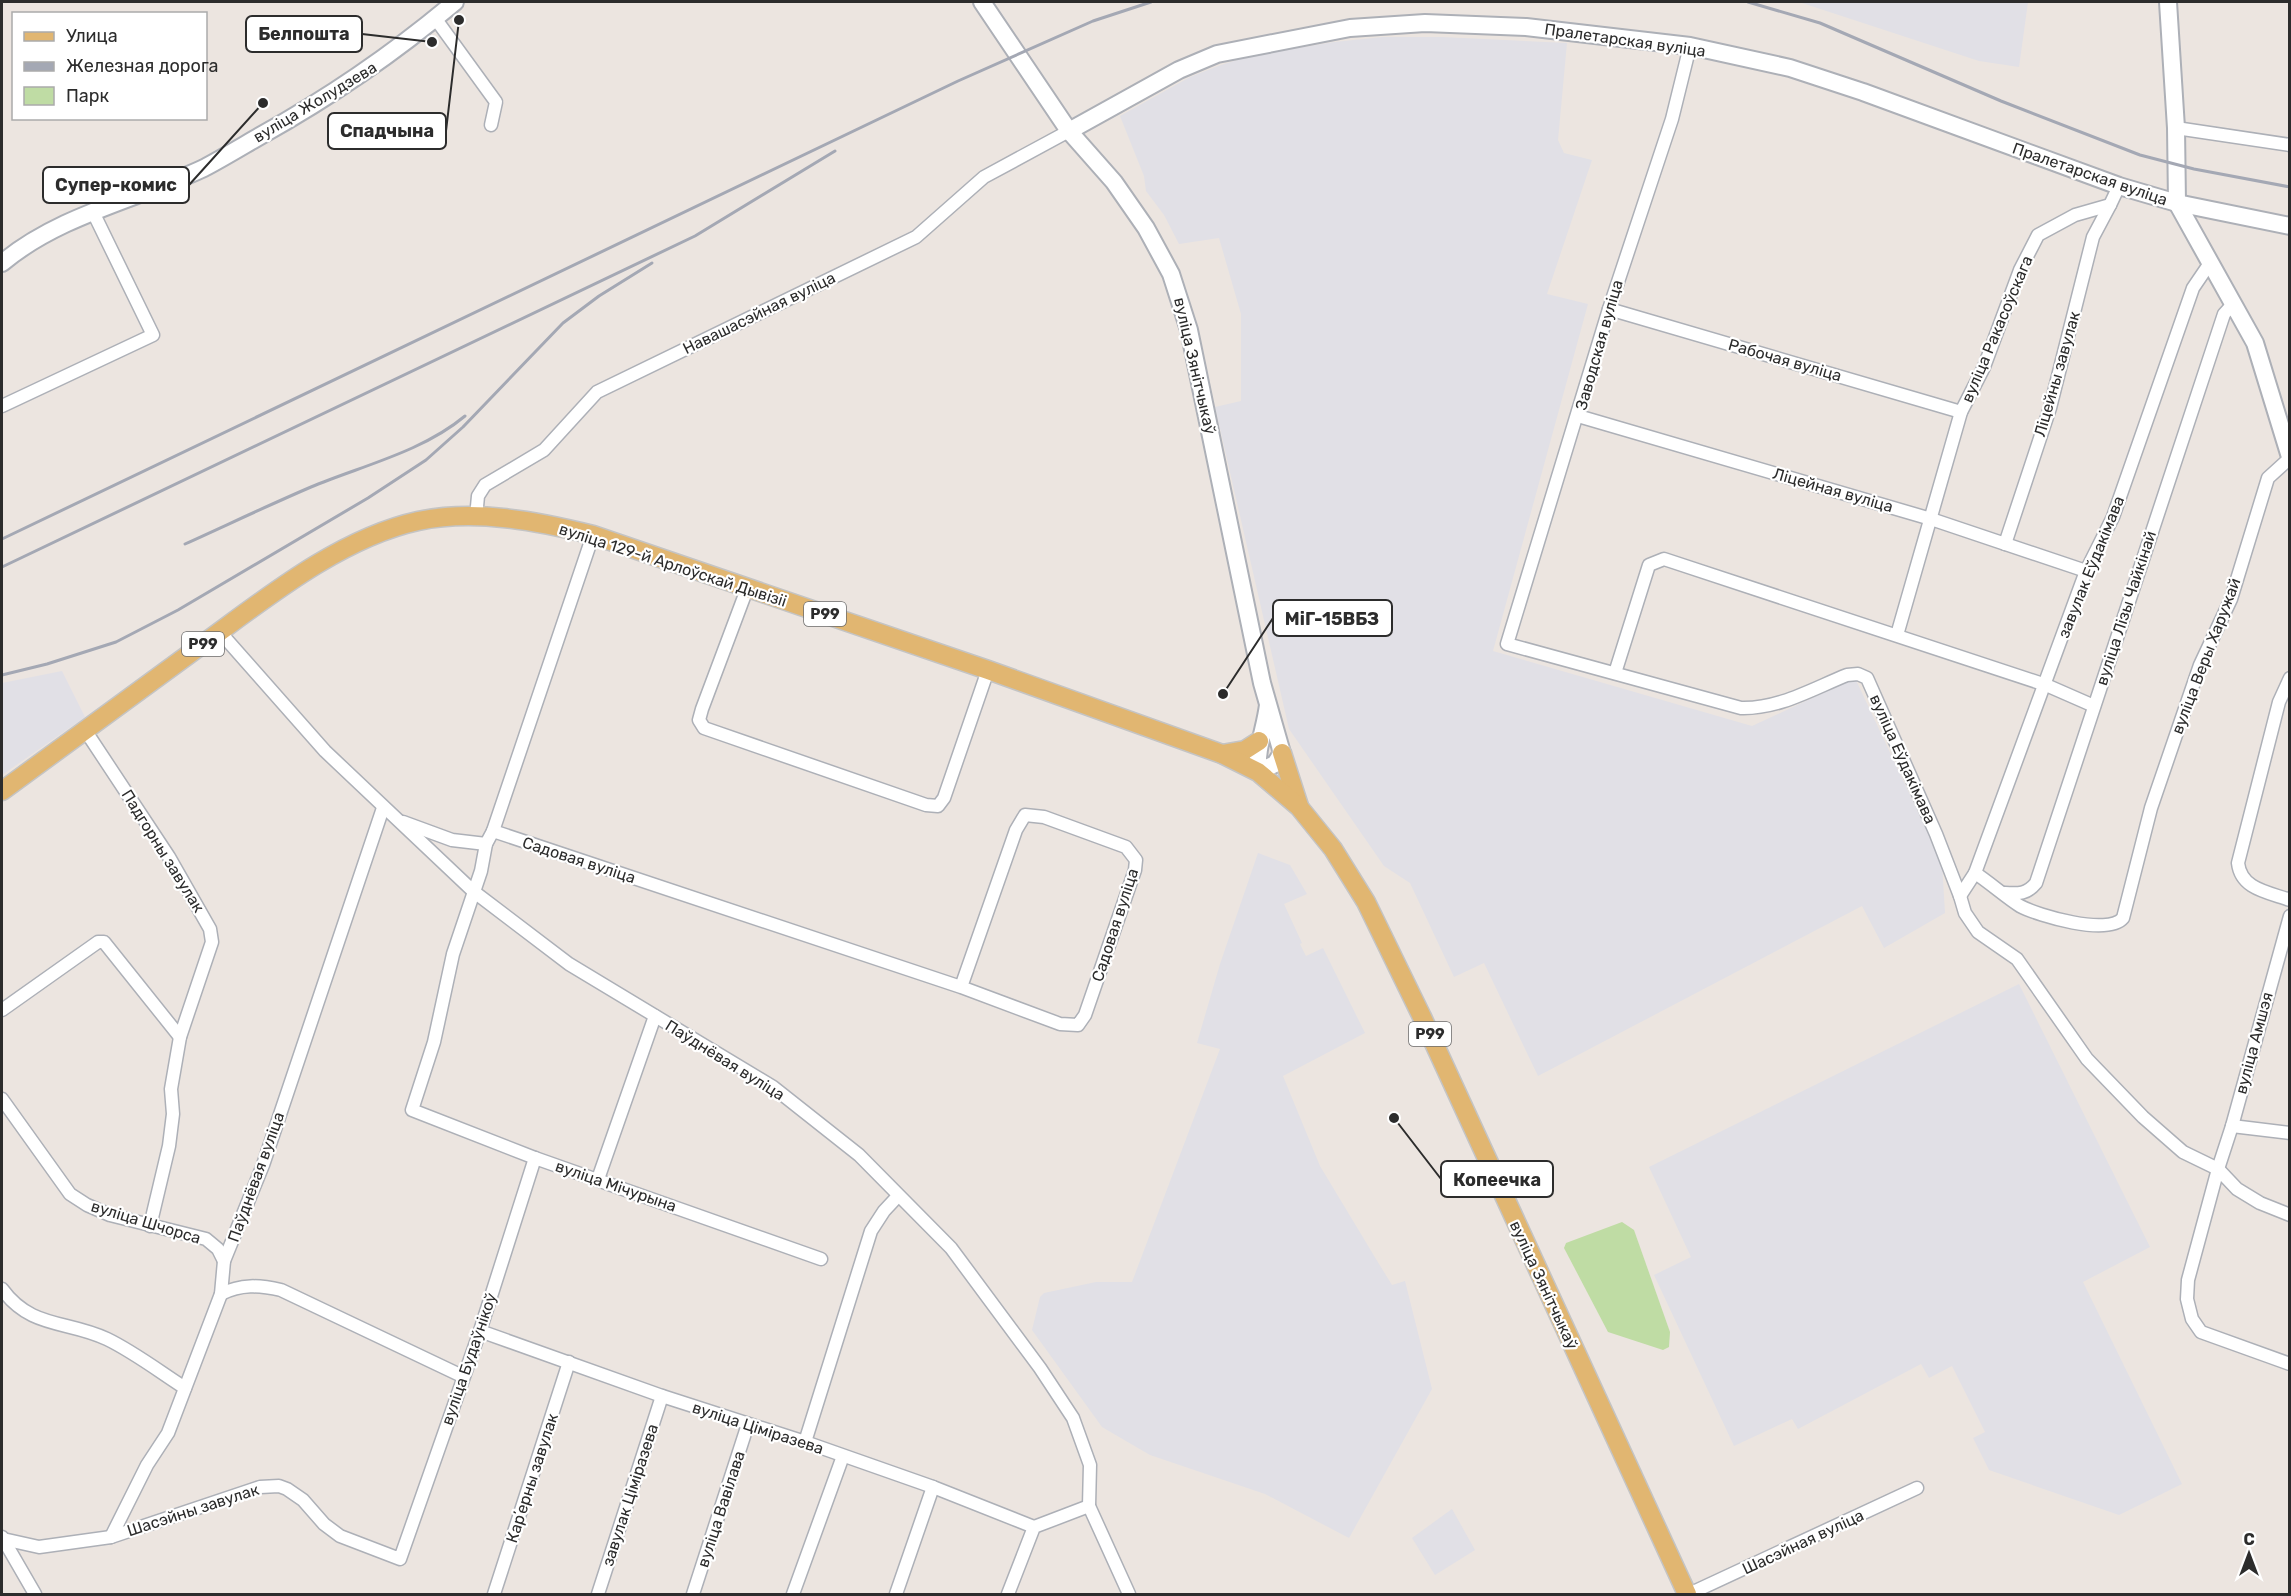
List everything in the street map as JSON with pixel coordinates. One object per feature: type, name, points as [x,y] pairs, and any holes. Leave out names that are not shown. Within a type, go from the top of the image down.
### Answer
[{"type":"main road","name":"вуліца 129-й Арлоўскай Дывізіі","points":[[2,791],[288,583],[361,541],[418,521],[476,517],[546,524],[593,535],[988,669],[1222,754]]},
{"type":"main road","points":[[1222,754],[1245,750],[1259,741]]},
{"type":"main road","points":[[1282,753],[1299,807]]},
{"type":"main road","name":"вуліца Зянітчыкаў","points":[[1222,754],[1258,772],[1299,807],[1333,849],[1366,902],[1422,1017],[1688,1594]]},
{"type":"street","name":"вуліца Жолудзева","points":[[6,256],[93,212],[204,167],[282,124],[362,75],[455,2]]},
{"type":"street","name":"вуліца Зянітчыкаў","points":[[982,2],[1070,131],[1114,182],[1146,228],[1178,292],[1191,342],[1268,705],[1282,753]]},
{"type":"street","points":[[2168,2],[2176,128],[2177,203],[2255,343],[2289,457]]},
{"type":"street","points":[[435,18],[496,102],[491,125]]},
{"type":"street","name":"Пралетарская вуліца","points":[[1070,131],[1179,70],[1217,54],[1350,28],[1425,23],[1526,27],[1690,46],[1790,68],[1853,88],[2119,186],[2177,203],[2289,226]]},
{"type":"street","name":"Заводская вуліца","points":[[1508,644],[1609,309],[1672,119],[1690,46]]},
{"type":"street","points":[[2176,128],[2289,145]]},
{"type":"street","name":"Навашасэйная вуліца","points":[[476,517],[478,496],[485,485],[544,450],[597,392],[916,237],[984,177],[1070,131]]},
{"type":"street","points":[[2110,205],[2119,186]]},
{"type":"street","name":"вуліца Ракасоўскага","points":[[1897,635],[1961,412],[1984,367],[2020,270],[2038,236],[2075,215],[2110,205]]},
{"type":"street","name":"Ліцейны завулак","points":[[2005,544],[2050,408],[2093,237],[2110,205]]},
{"type":"street","points":[[2,406],[153,335],[93,212]]},
{"type":"street","name":"завулак Еўдакімава","points":[[1975,873],[2086,571],[2113,517],[2193,288],[2210,263]]},
{"type":"street","name":"вуліца Лізы Чайкінай","points":[[2005,893],[2020,895],[2031,890],[2036,883],[2224,314],[2234,303]]},
{"type":"street","name":"Рабочая вуліца","points":[[1609,309],[1961,412]]},
{"type":"street","name":"Ліцейная вуліца","points":[[1578,416],[1931,519],[2086,571]]},
{"type":"street","name":"вуліца Веры Харужай","points":[[2005,893],[2019,905],[2075,923],[2112,926],[2123,918],[2151,808],[2200,665],[2231,599],[2268,478],[2289,457]]},
{"type":"street","points":[[473,891],[481,871],[486,844],[493,831],[593,535]]},
{"type":"street","points":[[1616,673],[1649,565],[1664,559],[2046,685],[2094,706]]},
{"type":"street","points":[[747,588],[702,709],[699,720],[704,728],[904,797],[938,806],[945,798],[988,669]]},
{"type":"street","name":"Паўднёвая вуліца","points":[[219,631],[325,751],[473,891],[569,964],[773,1087],[859,1155],[951,1248],[1040,1368],[1073,1418],[1090,1465],[1089,1506]]},
{"type":"street","name":"вуліца Еўдакімава","points":[[1508,644],[1741,708],[1777,705],[1847,675],[1858,674],[1867,678],[1927,812],[1960,896]]},
{"type":"street","points":[[2289,678],[2279,702],[2238,863],[2240,875],[2251,886],[2289,900]]},
{"type":"street","points":[[1268,705],[1265,730],[1259,741],[1258,772],[1275,764],[1282,753]]},
{"type":"street","name":"Падгорны завулак","points":[[85,730],[169,857],[210,929],[212,942],[180,1037],[171,1089],[172,1114],[169,1146],[150,1226]]},
{"type":"street","name":"Паўднёвая вуліца","points":[[111,1537],[147,1465],[168,1433],[221,1294],[224,1261],[263,1165],[383,808]]},
{"type":"street","name":"Садовая вуліца","points":[[493,831],[961,987],[1060,1024],[1078,1025],[1085,1015],[1135,870],[1136,860],[1126,847],[1044,817],[1025,815],[1016,830],[961,987]]},
{"type":"street","points":[[396,820],[452,840],[486,844]]},
{"type":"street","points":[[2005,893],[1975,873],[1960,896],[1965,913],[1978,932],[2017,959],[2087,1059],[2143,1118],[2182,1152],[2218,1169],[2237,1189],[2260,1203],[2289,1215]]},
{"type":"street","name":"вуліца Мічурына","points":[[473,891],[453,954],[434,1042],[412,1110],[535,1158],[821,1259]]},
{"type":"street","name":"вуліца Амшэя","points":[[2289,916],[2285,944],[2218,1169],[2188,1280],[2187,1299],[2192,1319],[2201,1332],[2289,1364]]},
{"type":"street","points":[[2,1010],[98,942],[104,942],[180,1037]]},
{"type":"street","points":[[598,1179],[655,1016]]},
{"type":"street","name":"вуліца Шчорса","points":[[2,1099],[70,1194],[87,1205],[110,1215],[206,1239],[218,1249],[224,1261]]},
{"type":"street","points":[[2232,1126],[2289,1133]]},
{"type":"street","name":"вуліца Будаўнікоў","points":[[400,1559],[462,1376],[480,1331],[535,1158]]},
{"type":"street","points":[[805,1442],[871,1231],[884,1211],[898,1196]]},
{"type":"street","points":[[221,1294],[234,1287],[260,1285],[281,1290],[462,1376]]},
{"type":"street","points":[[2,1289],[24,1313],[53,1325],[88,1332],[108,1340],[185,1388]]},
{"type":"street","name":"вуліца Ціміразева","points":[[480,1331],[662,1396],[805,1442],[933,1487],[1034,1527]]},
{"type":"street","name":"Карʼерны завулак","points":[[494,1594],[569,1362]]},
{"type":"street","name":"завулак Ціміразева","points":[[598,1594],[662,1396]]},
{"type":"street","name":"вуліца Вавілава","points":[[693,1594],[748,1424]]},
{"type":"street","points":[[793,1594],[843,1456]]},
{"type":"street","name":"Шасэйны завулак","points":[[2,1538],[39,1547],[111,1537],[260,1487],[279,1486],[303,1500],[324,1524],[340,1536],[400,1559]]},
{"type":"street","points":[[896,1594],[933,1487]]},
{"type":"street","name":"Шасэйная вуліца","points":[[1688,1594],[1917,1488]]},
{"type":"street","points":[[1008,1594],[1034,1527],[1089,1506],[1129,1594]]},
{"type":"street","points":[[2,1538],[35,1594]]},
{"type":"shaded area","points":[[1799,2],[2028,2],[2019,67],[1979,61]]},
{"type":"shaded area","points":[[1383,37],[1442,37],[1567,43],[1558,140],[1564,153],[1592,160],[1547,294],[1588,304],[1493,651],[1752,726],[1855,678],[1942,863],[1945,913],[1884,948],[1862,906],[1538,1076],[1484,963],[1454,977],[1410,883],[1384,866],[1289,729],[1215,407],[1241,401],[1241,314],[1219,238],[1179,244],[1164,215],[1146,191],[1144,176],[1120,116],[1190,77],[1250,56],[1334,42]]},
{"type":"shaded area","points":[[62,671],[85,717],[2,775],[2,683]]},
{"type":"shaded area","points":[[1258,853],[1290,865],[1307,894],[1284,904],[1302,943],[1300,944],[1306,956],[1323,948],[1365,1033],[1283,1076],[1320,1166],[1392,1285],[1405,1281],[1432,1389],[1349,1538],[1265,1494],[1150,1455],[1102,1427],[1032,1330],[1040,1297],[1044,1293],[1096,1282],[1132,1282],[1220,1049],[1197,1043],[1220,964]]},
{"type":"shaded area","points":[[2019,984],[2150,1247],[2083,1282],[2182,1484],[2119,1515],[1989,1470],[1973,1438],[1985,1432],[1952,1366],[1929,1378],[1921,1364],[1798,1429],[1792,1419],[1734,1446],[1654,1275],[1691,1257],[1649,1167]]},
{"type":"shaded area","points":[[1452,1509],[1475,1550],[1435,1575],[1412,1538]]},
{"type":"green space","points":[[1622,1222],[1634,1230],[1670,1332],[1669,1347],[1663,1350],[1608,1332],[1564,1248],[1566,1243]]},
{"type":"railway","points":[[2,539],[958,81],[1093,21],[1151,2]]},
{"type":"railway","points":[[1748,2],[1820,23],[2001,101],[2140,155],[2194,169],[2290,187]]},
{"type":"railway","points":[[2,567],[695,236],[835,151]]},
{"type":"railway","points":[[2,675],[47,664],[116,642],[178,610],[368,498],[426,460],[463,427],[563,323],[599,296],[652,263]]},
{"type":"railway","points":[[185,544],[311,487],[411,449],[448,429],[465,416]]},
{"type":"place","name":"Спадчына","points":[[459,20]]},
{"type":"place","name":"Белпошта","points":[[432,42]]},
{"type":"place","name":"Супер-комис","points":[[263,103]]},
{"type":"place","name":"МіГ-15ВБЗ","points":[[1223,694]]},
{"type":"place","name":"Копеечка","points":[[1394,1118]]}]
